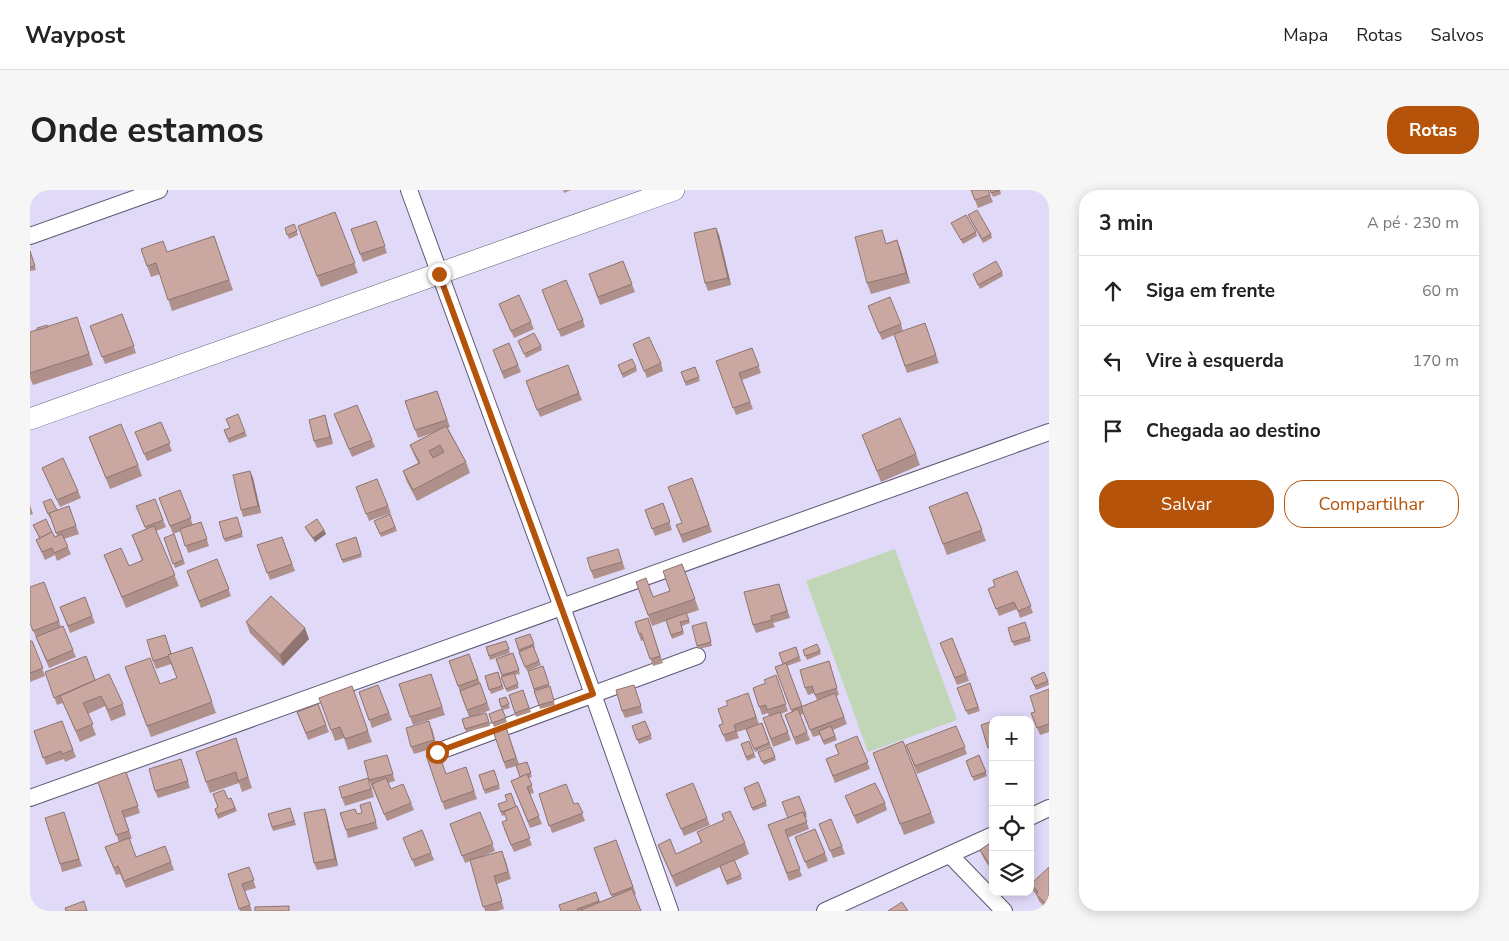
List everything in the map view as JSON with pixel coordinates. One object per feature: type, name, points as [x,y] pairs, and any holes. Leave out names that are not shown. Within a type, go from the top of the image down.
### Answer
[{"type":"street","points":[[30,236],[159,190]]},
{"type":"street","points":[[409,190],[562,607],[670,911]]},
{"type":"street","points":[[30,419],[674,190]]},
{"type":"street","points":[[30,798],[1049,432]]},
{"type":"street","points":[[437,752],[697,656]]},
{"type":"street","points":[[1034,815],[1049,808]]},
{"type":"street","points":[[825,911],[989,837]]},
{"type":"street","points":[[950,855],[1004,911]]},
{"type":"green space","points":[[895,549],[957,720],[868,752],[806,581]]},
{"type":"building","points":[[971,190],[988,190],[990,195],[975,200]]},
{"type":"building","points":[[977,210],[991,234],[982,239],[968,215]]},
{"type":"building","points":[[335,212],[355,263],[317,276],[298,226]]},
{"type":"building","points":[[966,215],[976,232],[961,240],[951,223]]},
{"type":"building","points":[[376,221],[385,246],[360,254],[351,229]]},
{"type":"building","points":[[294,224],[297,231],[287,235],[285,228]]},
{"type":"building","points":[[716,228],[728,278],[705,283],[694,233]]},
{"type":"building","points":[[882,230],[886,244],[897,240],[906,273],[867,283],[855,237]]},
{"type":"building","points":[[214,236],[229,280],[168,300],[156,263],[147,266],[141,249],[163,241],[167,252]]},
{"type":"building","points":[[30,251],[35,266],[30,267]]},
{"type":"building","points":[[623,261],[632,284],[598,297],[589,274]]},
{"type":"building","points":[[996,261],[1002,272],[978,285],[973,274]]},
{"type":"building","points":[[566,280],[583,320],[558,330],[542,290]]},
{"type":"building","points":[[519,295],[531,322],[511,331],[499,304]]},
{"type":"building","points":[[890,297],[901,324],[879,333],[868,306]]},
{"type":"building","points":[[122,314],[134,346],[102,357],[90,326]]},
{"type":"building","points":[[77,317],[89,354],[30,373],[30,332]]},
{"type":"building","points":[[925,323],[936,355],[905,366],[894,334]]},
{"type":"building","points":[[47,325],[48,327],[37,330],[37,328]]},
{"type":"building","points":[[534,333],[541,346],[524,354],[518,341]]},
{"type":"building","points":[[649,337],[661,363],[644,371],[633,344]]},
{"type":"building","points":[[509,343],[518,365],[502,372],[493,350]]},
{"type":"building","points":[[752,348],[759,366],[739,373],[750,402],[733,408],[716,361]]},
{"type":"building","points":[[632,359],[636,367],[622,374],[618,365]]},
{"type":"building","points":[[568,365],[579,393],[537,410],[526,381]]},
{"type":"building","points":[[695,367],[699,377],[685,382],[681,372]]},
{"type":"building","points":[[437,391],[447,420],[415,430],[405,401]]},
{"type":"building","points":[[357,405],[372,440],[349,449],[334,414]]},
{"type":"building","points":[[238,414],[245,432],[228,439],[224,430],[230,428],[226,419]]},
{"type":"building","points":[[325,415],[330,437],[314,441],[309,420]]},
{"type":"building","points":[[900,418],[916,454],[877,471],[862,435]]},
{"type":"building","points":[[161,422],[170,443],[144,454],[135,432]]},
{"type":"building","points":[[121,424],[138,465],[106,478],[89,437]]},
{"type":"building","points":[[446,426],[466,462],[413,490],[403,471],[420,463],[410,445]],"holes":[[[440,445],[444,452],[433,458],[429,451]]]},
{"type":"building","points":[[63,458],[78,491],[57,500],[42,468]]},
{"type":"building","points":[[250,471],[258,506],[241,510],[233,475]]},
{"type":"building","points":[[692,478],[709,525],[681,535],[676,525],[682,523],[668,487]]},
{"type":"building","points":[[377,479],[388,506],[366,514],[356,487]]},
{"type":"building","points":[[180,490],[191,518],[170,526],[159,498]]},
{"type":"building","points":[[967,492],[982,530],[943,544],[929,507]]},
{"type":"building","points":[[51,499],[57,510],[48,514],[43,502]]},
{"type":"building","points":[[155,499],[163,520],[145,527],[136,506]]},
{"type":"building","points":[[663,503],[670,522],[652,529],[645,510]]},
{"type":"building","points":[[69,506],[76,526],[56,533],[49,513]]},
{"type":"building","points":[[390,514],[395,527],[380,534],[374,521]]},
{"type":"building","points":[[237,517],[242,533],[224,539],[219,522]]},
{"type":"building","points":[[46,519],[52,532],[40,538],[33,525]]},
{"type":"building","points":[[317,519],[324,530],[313,538],[305,527]]},
{"type":"building","points":[[201,522],[207,539],[185,546],[180,529]]},
{"type":"building","points":[[154,526],[175,575],[122,597],[104,555],[121,548],[129,566],[143,560],[132,535]]},
{"type":"building","points":[[52,532],[55,537],[62,534],[68,547],[54,553],[52,548],[42,552],[36,540]]},
{"type":"building","points":[[174,534],[183,560],[173,564],[164,538]]},
{"type":"building","points":[[282,537],[292,564],[267,573],[257,545]]},
{"type":"building","points":[[356,537],[361,554],[342,560],[336,544]]},
{"type":"building","points":[[618,549],[622,562],[591,571],[587,558]]},
{"type":"building","points":[[217,559],[229,589],[199,601],[187,571]]},
{"type":"building","points":[[682,564],[695,599],[648,615],[636,582],[646,578],[653,597],[670,591],[663,571]]},
{"type":"building","points":[[1017,571],[1031,606],[1018,611],[1014,602],[996,609],[988,589],[995,586],[993,580]]},
{"type":"building","points":[[44,582],[59,621],[33,631],[30,623],[30,587]]},
{"type":"building","points":[[779,584],[787,611],[771,616],[772,620],[753,625],[744,592]]},
{"type":"building","points":[[271,596],[305,628],[280,655],[246,622]]},
{"type":"building","points":[[85,597],[92,616],[68,626],[60,607]]},
{"type":"building","points":[[686,613],[689,620],[680,622],[683,631],[671,635],[666,620]]},
{"type":"building","points":[[648,618],[660,656],[650,659],[635,622]]},
{"type":"building","points":[[706,622],[711,642],[697,646],[692,626]]},
{"type":"building","points":[[1025,622],[1030,637],[1012,642],[1008,628]]},
{"type":"building","points":[[63,626],[73,650],[47,661],[36,637]]},
{"type":"building","points":[[530,634],[534,644],[519,650],[515,639]]},
{"type":"building","points":[[165,635],[171,654],[153,661],[147,640]]},
{"type":"building","points":[[952,638],[966,673],[955,678],[940,643]]},
{"type":"building","points":[[30,641],[32,641],[43,668],[30,673]]},
{"type":"building","points":[[506,641],[509,649],[489,656],[486,647]]},
{"type":"building","points":[[817,644],[820,651],[805,656],[803,650]]},
{"type":"building","points":[[533,646],[539,661],[525,667],[519,652]]},
{"type":"building","points":[[192,647],[212,702],[147,726],[125,667],[150,658],[160,684],[177,678],[168,655]]},
{"type":"building","points":[[796,647],[799,657],[783,664],[779,653]]},
{"type":"building","points":[[513,653],[519,670],[502,675],[496,659]]},
{"type":"building","points":[[469,654],[478,679],[458,686],[449,661]]},
{"type":"building","points":[[86,656],[95,680],[54,698],[45,672]]},
{"type":"building","points":[[829,661],[837,688],[815,695],[812,686],[805,688],[800,670]]},
{"type":"building","points":[[786,663],[802,706],[791,710],[775,667]]},
{"type":"building","points":[[543,666],[549,684],[534,689],[528,671]]},
{"type":"building","points":[[498,672],[502,686],[489,690],[485,676]]},
{"type":"building","points":[[1044,672],[1048,681],[1035,686],[1031,678]]},
{"type":"building","points":[[514,673],[518,684],[506,689],[501,677]]},
{"type":"building","points":[[109,674],[123,704],[108,710],[101,696],[83,703],[93,724],[76,731],[60,696]]},
{"type":"building","points":[[431,674],[442,707],[410,717],[399,684]]},
{"type":"building","points":[[776,675],[786,704],[767,710],[766,705],[759,707],[753,688],[766,683],[764,680]]},
{"type":"building","points":[[480,683],[487,703],[467,710],[460,691]]},
{"type":"building","points":[[970,683],[978,707],[966,711],[957,688]]},
{"type":"building","points":[[378,685],[389,713],[369,720],[359,692]]},
{"type":"building","points":[[634,685],[641,706],[622,711],[616,690]]},
{"type":"building","points":[[352,686],[368,731],[345,739],[340,727],[331,730],[319,698]]},
{"type":"building","points":[[550,686],[554,701],[539,705],[534,691]]},
{"type":"building","points":[[1049,689],[1049,724],[1037,728],[1034,716],[1031,713],[1035,712],[1030,696]]},
{"type":"building","points":[[523,690],[529,708],[515,713],[509,695]]},
{"type":"building","points":[[748,693],[756,717],[734,725],[736,731],[723,735],[719,725],[723,724],[718,709],[728,705],[726,701]]},
{"type":"building","points":[[835,693],[844,717],[810,730],[801,707]]},
{"type":"building","points":[[506,697],[509,704],[501,707],[499,699]]},
{"type":"building","points":[[318,704],[326,725],[306,733],[297,712]]},
{"type":"building","points":[[502,709],[506,718],[492,723],[489,714]]},
{"type":"building","points":[[798,709],[807,732],[794,738],[785,715]]},
{"type":"building","points":[[780,712],[788,732],[771,739],[763,718]]},
{"type":"building","points":[[486,713],[489,722],[465,729],[462,719]]},
{"type":"building","points":[[62,721],[73,750],[62,754],[61,751],[43,758],[34,731]]},
{"type":"building","points":[[429,721],[434,740],[411,747],[406,728]]},
{"type":"building","points":[[645,721],[651,735],[637,740],[632,726]]},
{"type":"building","points":[[989,722],[988,748],[981,725]]},
{"type":"building","points":[[762,723],[769,743],[754,749],[746,729]]},
{"type":"building","points":[[831,726],[835,736],[823,741],[819,731]]},
{"type":"building","points":[[956,726],[965,747],[915,766],[906,745]]},
{"type":"building","points":[[506,727],[516,758],[504,762],[493,731]]},
{"type":"building","points":[[857,736],[868,762],[833,776],[826,759],[839,754],[835,745]]},
{"type":"building","points":[[236,738],[248,777],[238,781],[236,772],[206,782],[196,752]]},
{"type":"building","points":[[749,741],[754,754],[746,757],[741,744]]},
{"type":"building","points":[[903,741],[931,813],[900,824],[873,753]]},
{"type":"building","points":[[771,747],[775,757],[762,762],[758,752]]},
{"type":"building","points":[[438,751],[446,774],[466,767],[474,791],[442,802],[426,755]]},
{"type":"building","points":[[387,755],[393,774],[369,780],[364,761]]},
{"type":"building","points":[[979,755],[986,772],[972,777],[966,761]]},
{"type":"building","points":[[181,759],[188,781],[155,791],[149,769]]},
{"type":"building","points":[[527,762],[531,773],[520,777],[516,765]]},
{"type":"building","points":[[494,770],[499,785],[484,790],[479,775]]},
{"type":"building","points":[[126,772],[138,806],[122,811],[129,831],[116,835],[98,782]]},
{"type":"building","points":[[527,774],[532,785],[527,787],[539,816],[528,821],[511,781]]},
{"type":"building","points":[[368,778],[371,789],[342,798],[339,787]]},
{"type":"building","points":[[386,778],[391,789],[403,784],[411,803],[384,814],[372,784]]},
{"type":"building","points":[[758,782],[766,802],[752,808],[744,788]]},
{"type":"building","points":[[693,783],[707,818],[681,829],[666,794]]},
{"type":"building","points":[[875,783],[885,803],[854,816],[845,796]]},
{"type":"building","points":[[566,784],[574,804],[578,803],[583,813],[549,826],[539,794]]},
{"type":"building","points":[[224,790],[228,799],[231,798],[235,808],[217,815],[215,809],[218,807],[213,794]]},
{"type":"building","points":[[511,793],[516,807],[501,812],[498,804],[507,801],[505,795]]},
{"type":"building","points":[[799,796],[806,814],[803,812],[788,818],[782,802]]},
{"type":"building","points":[[370,802],[376,822],[346,830],[340,813],[355,809],[357,814],[362,813],[360,805]]},
{"type":"building","points":[[517,806],[530,838],[511,845],[502,822],[507,820],[504,812]]},
{"type":"building","points":[[290,808],[294,821],[272,827],[268,814]]},
{"type":"building","points":[[325,809],[335,859],[314,863],[304,813]]},
{"type":"building","points":[[730,811],[745,843],[672,876],[658,845],[670,839],[676,854],[702,842],[697,832],[724,820],[722,814]]},
{"type":"building","points":[[64,812],[79,859],[60,864],[45,818]]},
{"type":"building","points":[[480,812],[493,844],[462,856],[450,824]]},
{"type":"building","points":[[803,812],[807,822],[785,830],[800,869],[787,873],[768,825]]},
{"type":"building","points":[[831,819],[842,846],[830,851],[819,824]]},
{"type":"building","points":[[815,829],[825,853],[805,862],[795,837]]},
{"type":"building","points":[[422,830],[431,853],[412,860],[403,838]]},
{"type":"building","points":[[129,838],[136,857],[165,846],[171,862],[124,881],[118,866],[114,868],[105,847]]},
{"type":"building","points":[[616,840],[633,887],[611,895],[594,848]]},
{"type":"building","points":[[989,844],[989,864],[980,850]]},
{"type":"building","points":[[502,851],[508,872],[494,876],[502,901],[483,907],[470,860]]},
{"type":"building","points":[[734,860],[741,875],[726,881],[720,866]]},
{"type":"building","points":[[249,867],[254,880],[242,884],[250,905],[239,909],[228,874]]},
{"type":"building","points":[[1049,867],[1049,907],[1036,894],[1038,892],[1034,887],[1034,881]]},
{"type":"building","points":[[632,889],[641,911],[581,911],[581,910]]},
{"type":"building","points":[[596,892],[599,901],[577,909],[578,911],[561,911],[559,905]]},
{"type":"building","points":[[84,901],[87,911],[66,911],[65,908]]},
{"type":"building","points":[[902,902],[908,911],[888,911]]},
{"type":"building","points":[[289,906],[289,911],[255,911],[255,907]]},
{"type":"route","points":[[437,752],[593,694],[439,274]]}]
